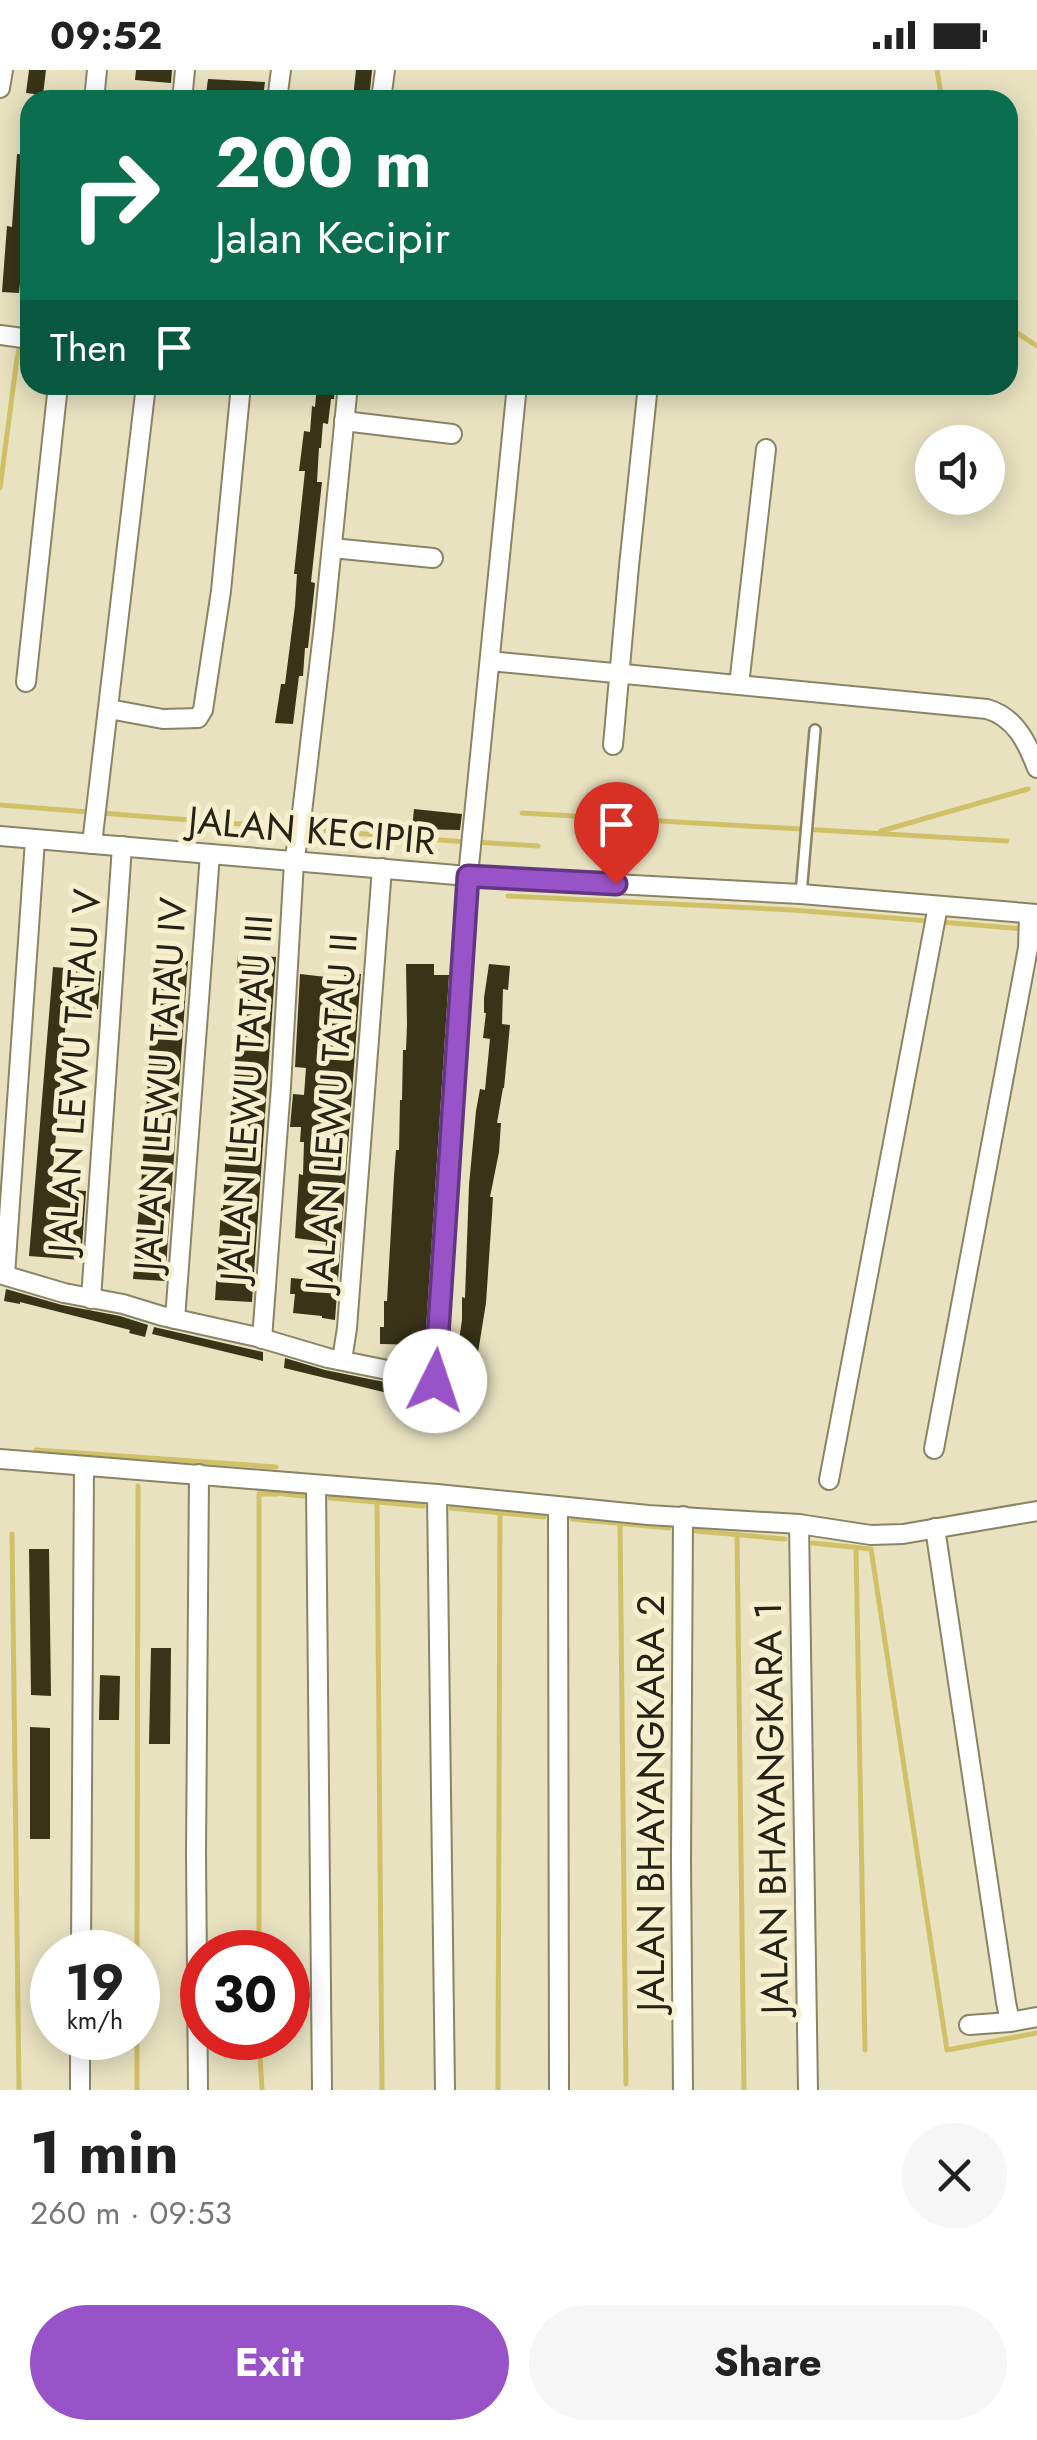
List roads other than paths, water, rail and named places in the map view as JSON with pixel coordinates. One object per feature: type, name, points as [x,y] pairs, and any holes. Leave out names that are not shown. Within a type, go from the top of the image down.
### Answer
[{"type":"street","points":[[0,88],[2,70]]},
{"type":"street","points":[[26,682],[57,395]]},
{"type":"street","points":[[94,826],[145,395]]},
{"type":"street","points":[[108,709],[164,720],[198,718],[204,710],[240,395]]},
{"type":"street","name":"JALAN LEWU TATAU III","points":[[262,1339],[294,862],[347,395]]},
{"type":"street","points":[[435,1381],[468,876],[516,395]]},
{"type":"street","points":[[614,746],[647,395]]},
{"type":"street","points":[[344,421],[452,434]]},
{"type":"street","points":[[739,685],[766,449]]},
{"type":"street","points":[[332,548],[433,558]]},
{"type":"street","points":[[490,660],[987,709],[1001,713],[1028,744],[1037,768]]},
{"type":"street","name":"JALAN KECIPIR","points":[[0,836],[35,840],[94,826],[122,846],[468,876],[801,894],[936,919],[1032,918]]},
{"type":"street","points":[[35,840],[2,1275],[458,1389]]},
{"type":"street","name":"JALAN LEWU TATAU V","points":[[91,1299],[122,846]]},
{"type":"street","name":"JALAN LEWU TATAU IV","points":[[175,1318],[210,854]]},
{"type":"street","name":"JALAN LEWU TATAU II","points":[[342,1360],[382,868]]},
{"type":"street","points":[[934,1448],[1032,918]]},
{"type":"street","points":[[829,1480],[936,919]]},
{"type":"street","points":[[0,1459],[799,1524],[872,1535],[903,1534],[1037,1511]]},
{"type":"street","points":[[80,1930],[84,1466]]},
{"type":"street","points":[[198,2090],[199,1474]]},
{"type":"street","points":[[316,1485],[322,2090]]},
{"type":"street","points":[[436,1494],[445,2090]]},
{"type":"street","points":[[558,1507],[559,2090]]},
{"type":"street","name":"JALAN BHAYANGKARA 2","points":[[683,1516],[683,2090]]},
{"type":"street","name":"JALAN BHAYANGKARA 1","points":[[799,1524],[808,2090]]},
{"type":"street","points":[[935,1528],[1010,2022]]},
{"type":"street","points":[[969,2025],[1037,2017]]},
{"type":"street","points":[[80,2060],[80,2090]]},
{"type":"lane","points":[[801,894],[815,730]]},
{"type":"waterway","points":[[937,70],[940,90]]},
{"type":"waterway","points":[[1018,334],[1037,346]]},
{"type":"waterway","points":[[0,488],[20,345]]},
{"type":"waterway","points":[[881,831],[1028,789]]},
{"type":"waterway","points":[[0,805],[466,842]]},
{"type":"waterway","points":[[522,813],[1007,841]]},
{"type":"waterway","points":[[476,842],[538,846]]},
{"type":"waterway","points":[[508,896],[929,921]]},
{"type":"waterway","points":[[940,922],[1024,929]]},
{"type":"waterway","points":[[36,1450],[276,1467]]},
{"type":"waterway","points":[[137,1930],[138,1486]]},
{"type":"waterway","points":[[277,1493],[303,1496]]},
{"type":"waterway","points":[[259,1930],[259,1494],[277,1494]]},
{"type":"waterway","points":[[330,1498],[423,1506]]},
{"type":"waterway","points":[[377,1502],[382,2090]]},
{"type":"waterway","points":[[451,1508],[544,1517]]},
{"type":"waterway","points":[[498,2090],[500,1512]]},
{"type":"waterway","points":[[572,1519],[669,1528]]},
{"type":"waterway","points":[[620,1524],[626,2084]]},
{"type":"waterway","points":[[696,1531],[785,1539]]},
{"type":"waterway","points":[[12,1534],[19,2090]]},
{"type":"waterway","points":[[737,1534],[744,2090]]},
{"type":"waterway","points":[[813,1543],[871,1549],[947,2050],[1037,2033]]},
{"type":"waterway","points":[[856,1548],[865,2050]]},
{"type":"waterway","points":[[137,2060],[137,2090]]},
{"type":"waterway","points":[[260,2060],[262,2090]]}]
